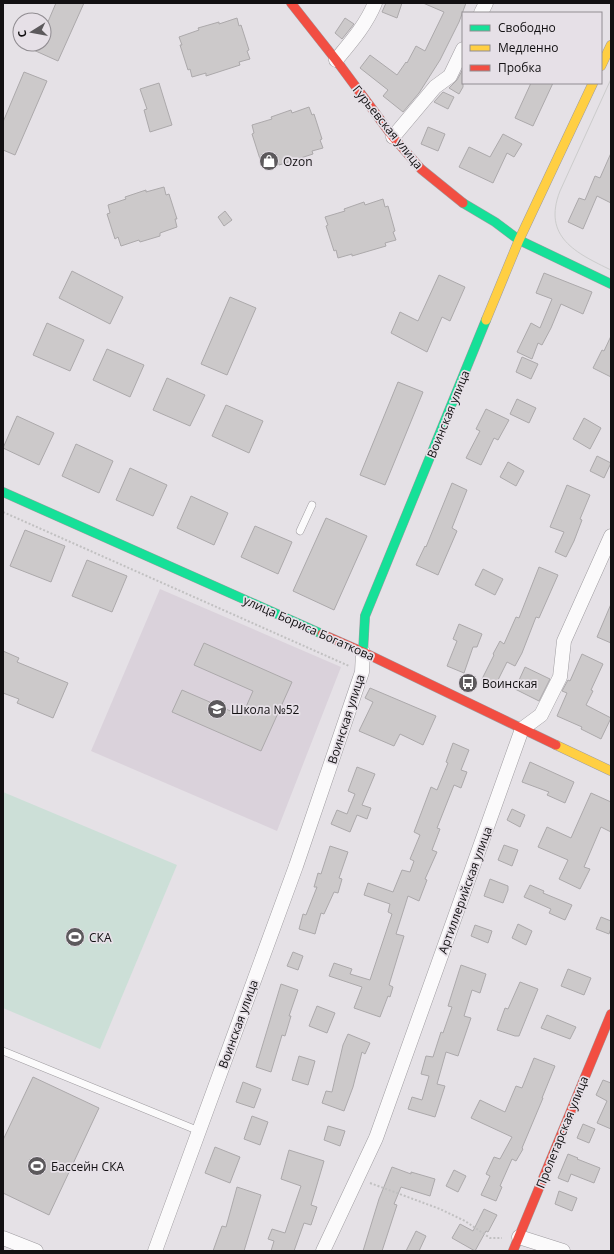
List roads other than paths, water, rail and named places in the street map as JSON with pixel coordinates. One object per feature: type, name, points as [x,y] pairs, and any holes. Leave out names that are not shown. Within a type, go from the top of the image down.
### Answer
[{"type":"street","name":"Гурьевская улица","points":[[291,3],[336,60],[392,137],[421,169],[439,185],[465,206],[495,222],[519,240],[611,284]]},
{"type":"street","points":[[336,60],[356,36],[369,16],[375,3]]},
{"type":"street","points":[[482,12],[486,3]]},
{"type":"street","points":[[602,64],[611,45]]},
{"type":"street","points":[[392,137],[435,87],[450,76],[462,51]]},
{"type":"street","name":"Воинская улица","points":[[155,1251],[296,866],[362,672],[365,616],[519,240],[593,84]]},
{"type":"street","name":"улица Бориса Богаткова","points":[[3,492],[363,652],[611,771]]},
{"type":"street","points":[[522,729],[541,715],[560,677],[564,641],[611,536]]},
{"type":"street","name":"Артиллерийская улица","points":[[323,1251],[376,1138],[522,729]]},
{"type":"street","name":"Пролетарская улица","points":[[513,1251],[611,1014]]},
{"type":"street","points":[[519,1237],[563,1251]]},
{"type":"street","points":[[3,1238],[36,1251]]},
{"type":"lane","points":[[300,531],[312,505]]},
{"type":"lane","points":[[3,1051],[199,1131]]},
{"type":"tram line","points":[[611,79],[560,191],[556,207],[555,220],[559,232],[575,250],[611,270]]},
{"type":"place","name":"Ozon","points":[[269,161]]},
{"type":"place","name":"Воинская","points":[[468,683]]},
{"type":"place","name":"Школа №52","points":[[217,709]]},
{"type":"place","name":"СКА","points":[[75,937]]},
{"type":"place","name":"Бассейн СКА","points":[[37,1166]]}]
